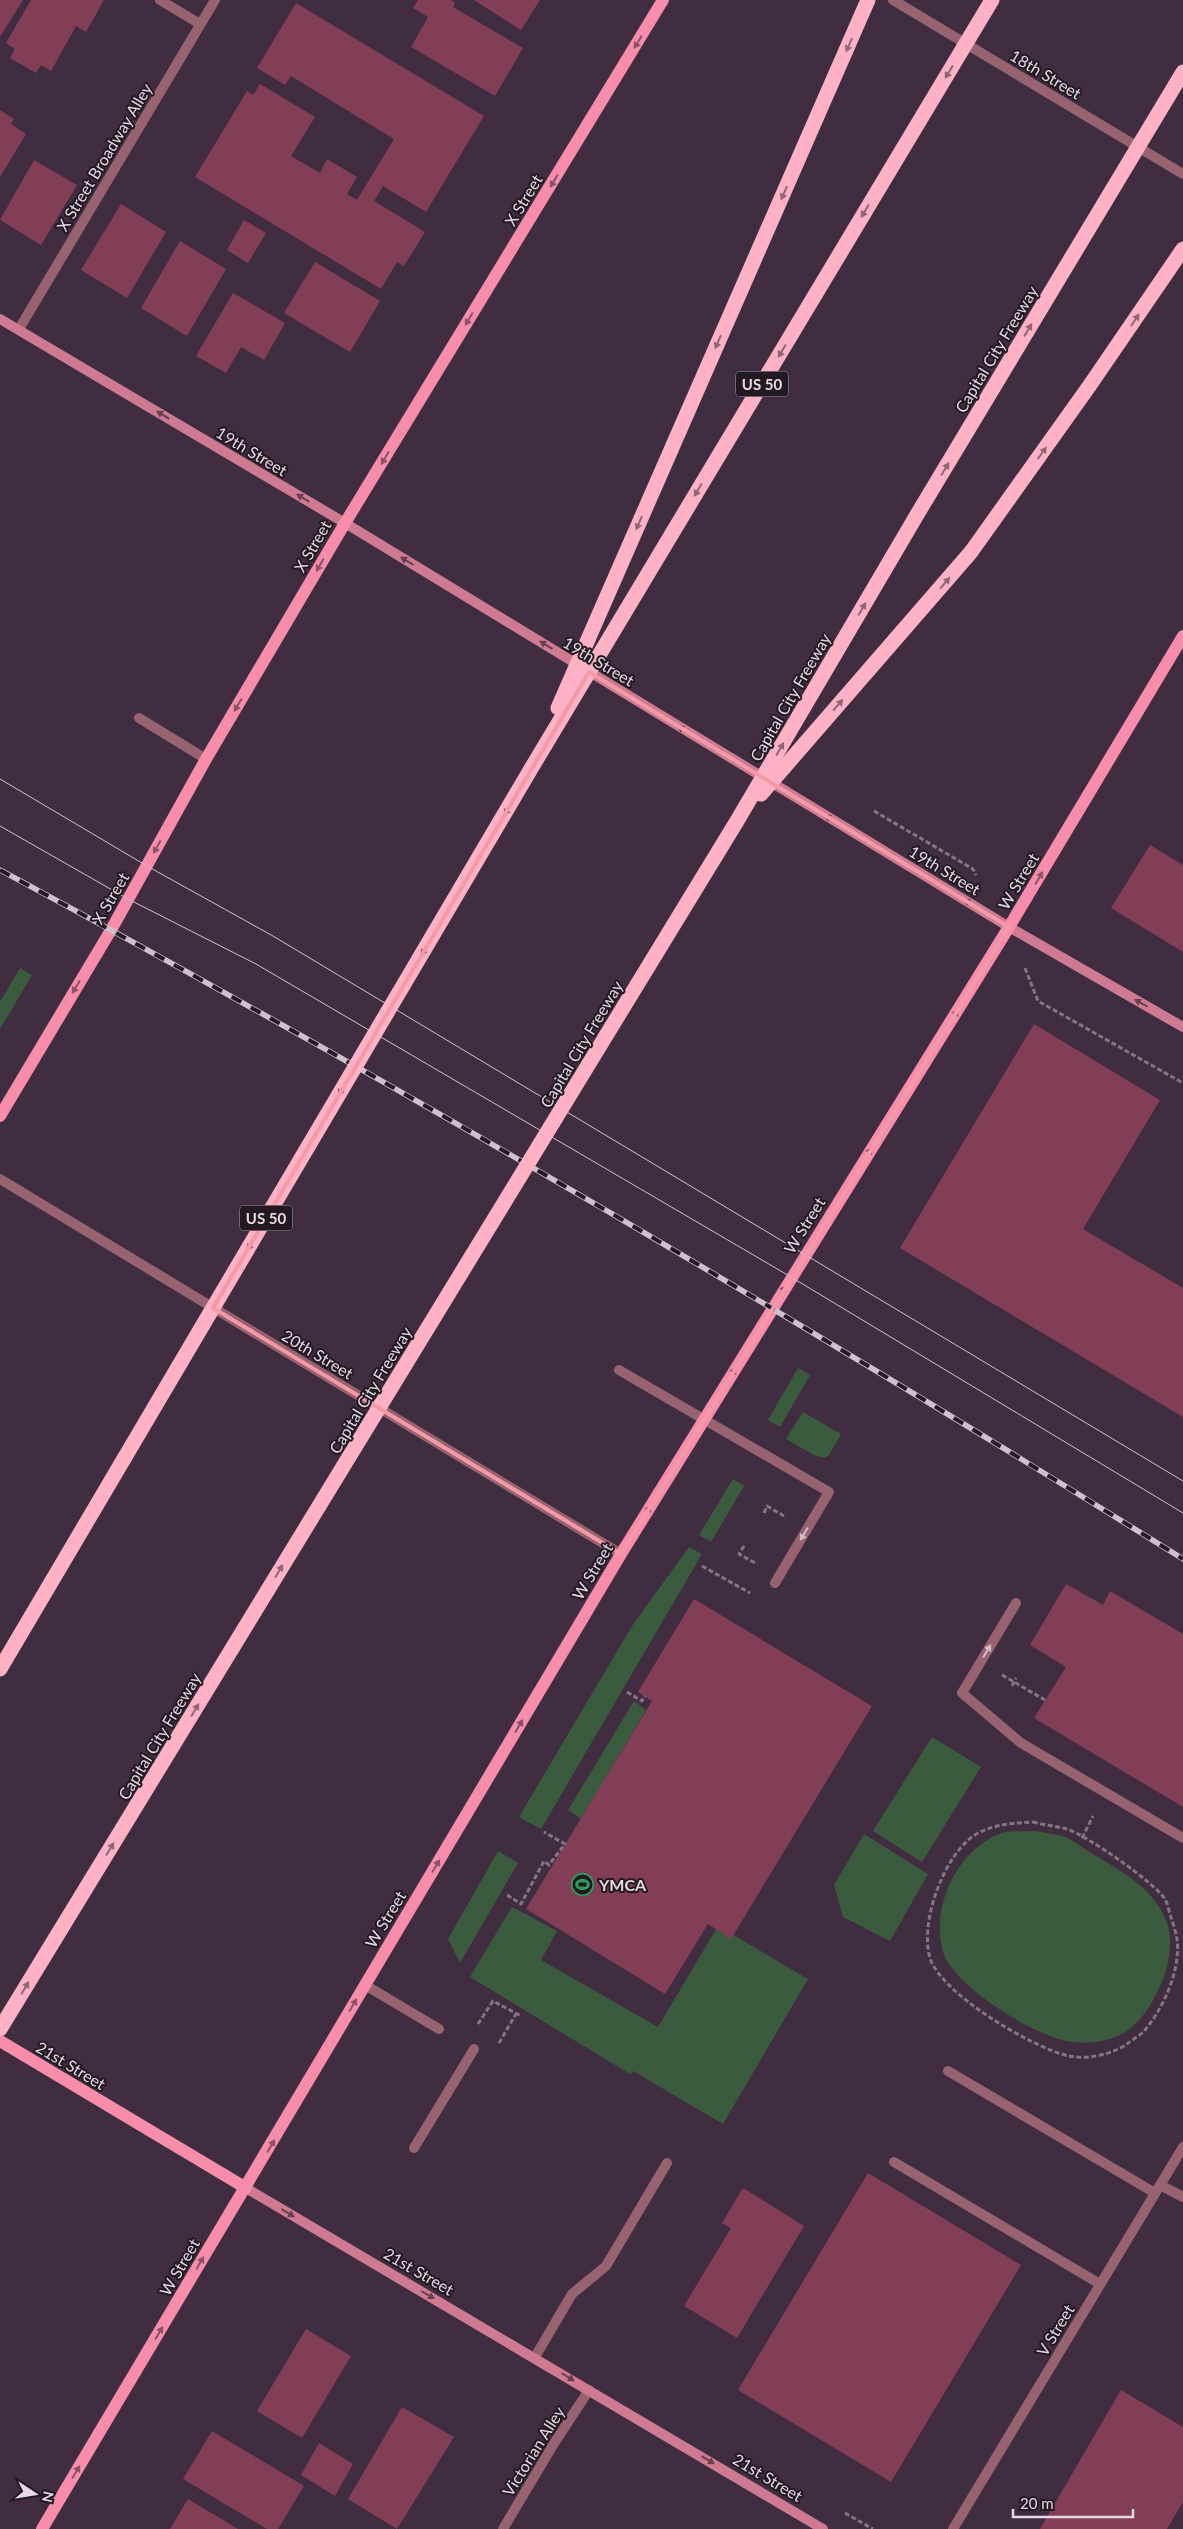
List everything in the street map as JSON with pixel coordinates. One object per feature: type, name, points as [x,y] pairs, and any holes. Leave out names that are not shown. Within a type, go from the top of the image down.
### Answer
[{"type":"highway","points":[[532,767],[868,0]]},
{"type":"highway","name":"US 50","points":[[0,1669],[532,767],[992,0]]},
{"type":"highway","name":"Capital City Freeway","points":[[0,2029],[737,821],[918,512],[1183,72]]},
{"type":"highway","points":[[737,821],[971,552],[1090,385],[1183,249]]},
{"type":"main road","name":"X Street","points":[[0,1116],[110,930],[206,759],[345,523],[663,0]]},
{"type":"main road","name":"19th Street","points":[[0,319],[345,523],[1009,927],[1183,1027]]},
{"type":"main road","name":"W Street","points":[[42,2529],[621,1554],[1009,927],[1183,636]]},
{"type":"main road","name":"21st Street","points":[[0,2041],[823,2529]]},
{"type":"street","points":[[160,0],[200,24]]},
{"type":"street","name":"X Street Broadway Alley","points":[[19,329],[215,0]]},
{"type":"street","name":"18th Street","points":[[894,0],[1183,174]]},
{"type":"street","points":[[139,718],[206,759]]},
{"type":"street","name":"20th Street","points":[[0,1179],[621,1554]]},
{"type":"street","points":[[619,1370],[828,1492],[775,1583]]},
{"type":"street","points":[[1016,1603],[962,1693],[1021,1743],[1183,1838]]},
{"type":"street","points":[[364,1985],[439,2029]]},
{"type":"street","points":[[414,2148],[474,2049]]},
{"type":"street","points":[[948,2071],[1158,2189],[1183,2197]]},
{"type":"street","name":"V Street","points":[[953,2529],[1183,2147]]},
{"type":"street","points":[[894,2162],[1100,2284]]},
{"type":"street","points":[[535,2357],[572,2294],[606,2266],[667,2163]]},
{"type":"street","name":"Victorian Alley","points":[[503,2529],[553,2445],[590,2390]]},
{"type":"path","points":[[1038,1001],[1183,1083]]},
{"type":"path","points":[[764,1513],[767,1506]]},
{"type":"path","points":[[739,1554],[744,1546]]},
{"type":"path","points":[[702,1566],[752,1594],[775,1583]]},
{"type":"path","points":[[980,1662],[1045,1700]]},
{"type":"path","points":[[1012,1686],[1016,1678]]},
{"type":"path","points":[[627,1692],[642,1701],[645,1696]]},
{"type":"path","points":[[1033,1822],[1068,1830],[1136,1871],[1165,1900],[1177,1938],[1177,1961],[1170,1984],[1159,2008],[1145,2031],[1122,2047],[1090,2057],[1069,2056],[1006,2026],[968,2004],[945,1980],[930,1958],[930,1917],[948,1867],[954,1856],[977,1834],[1006,1823],[1033,1822]]},
{"type":"path","points":[[507,1895],[521,1904],[544,1862],[549,1865],[565,1844],[544,1832]]},
{"type":"path","points":[[493,2001],[521,2016]]},
{"type":"path","points":[[494,2051],[516,2014]]},
{"type":"highlighted area","points":[[589,672],[1009,927],[621,1554],[213,1308]]},
{"type":"green space","points":[[20,968],[32,975],[0,1029],[0,1002]]},
{"type":"green space","points":[[798,1368],[810,1375],[780,1427],[768,1420]]},
{"type":"green space","points":[[803,1412],[841,1434],[829,1455],[825,1458],[814,1455],[786,1439]]},
{"type":"green space","points":[[733,1479],[744,1486],[711,1542],[699,1535]]},
{"type":"green space","points":[[689,1547],[702,1554],[541,1829],[519,1817],[632,1626]]},
{"type":"green space","points":[[634,1701],[646,1710],[581,1819],[568,1810]]},
{"type":"green space","points":[[932,1737],[981,1767],[922,1862],[873,1831]]},
{"type":"green space","points":[[1035,1831],[1065,1837],[1114,1866],[1146,1891],[1162,1911],[1167,1923],[1170,1947],[1160,1986],[1150,2005],[1138,2021],[1127,2031],[1115,2037],[1087,2043],[1073,2042],[1058,2039],[1039,2031],[999,2009],[979,1995],[950,1966],[943,1952],[940,1935],[940,1917],[944,1899],[960,1866],[972,1852],[986,1841],[1002,1833]]},
{"type":"green space","points":[[864,1834],[928,1874],[890,1941],[843,1917],[834,1885]]},
{"type":"green space","points":[[498,1851],[518,1863],[460,1963],[448,1939]]},
{"type":"green space","points":[[512,1907],[557,1931],[541,1960],[658,2027],[718,1926],[808,1979],[723,2124],[633,2071],[630,2074],[470,1977]]},
{"type":"building","points":[[0,0],[23,0],[0,37]]},
{"type":"building","points":[[31,0],[104,0],[86,32],[76,26],[51,71],[41,65],[36,73],[10,58],[15,49],[6,43]]},
{"type":"building","points":[[418,0],[451,0],[455,3],[453,7],[523,48],[495,96],[411,47],[428,17],[413,8]]},
{"type":"building","points":[[474,0],[540,0],[521,30]]},
{"type":"building","points":[[296,3],[484,116],[426,212],[383,186],[374,201],[425,232],[404,266],[397,262],[381,289],[195,177],[247,91],[253,95],[260,84],[315,117],[291,156],[320,173],[327,159],[357,177],[347,194],[357,200],[394,139],[291,76],[285,85],[257,68]]},
{"type":"building","points":[[0,110],[14,119],[11,124],[26,134],[0,177]]},
{"type":"building","points":[[34,160],[77,185],[41,245],[0,220]]},
{"type":"building","points":[[121,204],[166,232],[127,298],[81,270]]},
{"type":"building","points":[[244,220],[266,233],[248,263],[227,250]]},
{"type":"building","points":[[180,241],[226,269],[187,336],[141,308]]},
{"type":"building","points":[[315,262],[380,301],[350,352],[284,313]]},
{"type":"building","points":[[233,293],[285,323],[264,360],[241,347],[226,373],[196,356]]},
{"type":"building","points":[[1150,845],[1183,865],[1183,952],[1111,908]]},
{"type":"building","points":[[1034,1024],[1160,1100],[1083,1229],[1183,1288],[1183,1417],[900,1248]]},
{"type":"building","points":[[1066,1584],[1103,1605],[1110,1591],[1183,1634],[1183,1807],[1034,1718],[1066,1667],[1030,1645]]},
{"type":"building","points":[[694,1599],[872,1706],[731,1939],[708,1924],[665,1994],[526,1909],[652,1701],[638,1692]]},
{"type":"building","points":[[868,2173],[1021,2265],[891,2482],[738,2390]]},
{"type":"building","points":[[743,2188],[804,2226],[737,2338],[684,2306],[731,2228],[722,2223]]},
{"type":"building","points":[[306,2329],[351,2356],[302,2438],[257,2411]]},
{"type":"building","points":[[1121,2390],[1183,2427],[1183,2502],[1167,2529],[1040,2529]]},
{"type":"building","points":[[402,2407],[454,2437],[397,2529],[348,2499]]},
{"type":"building","points":[[212,2431],[304,2486],[278,2529],[267,2529],[183,2479]]},
{"type":"building","points":[[319,2443],[353,2464],[335,2496],[301,2475]]},
{"type":"building","points":[[188,2499],[238,2529],[170,2529]]},
{"type":"tram line","points":[[0,779],[147,866],[273,936],[1183,1481]]},
{"type":"tram line","points":[[0,826],[128,899],[256,964],[791,1277],[1183,1513]]},
{"type":"railway","points":[[0,870],[300,1035],[597,1205],[891,1380],[1183,1559]]},
{"type":"place","name":"YMCA","points":[[583,1884]]}]
